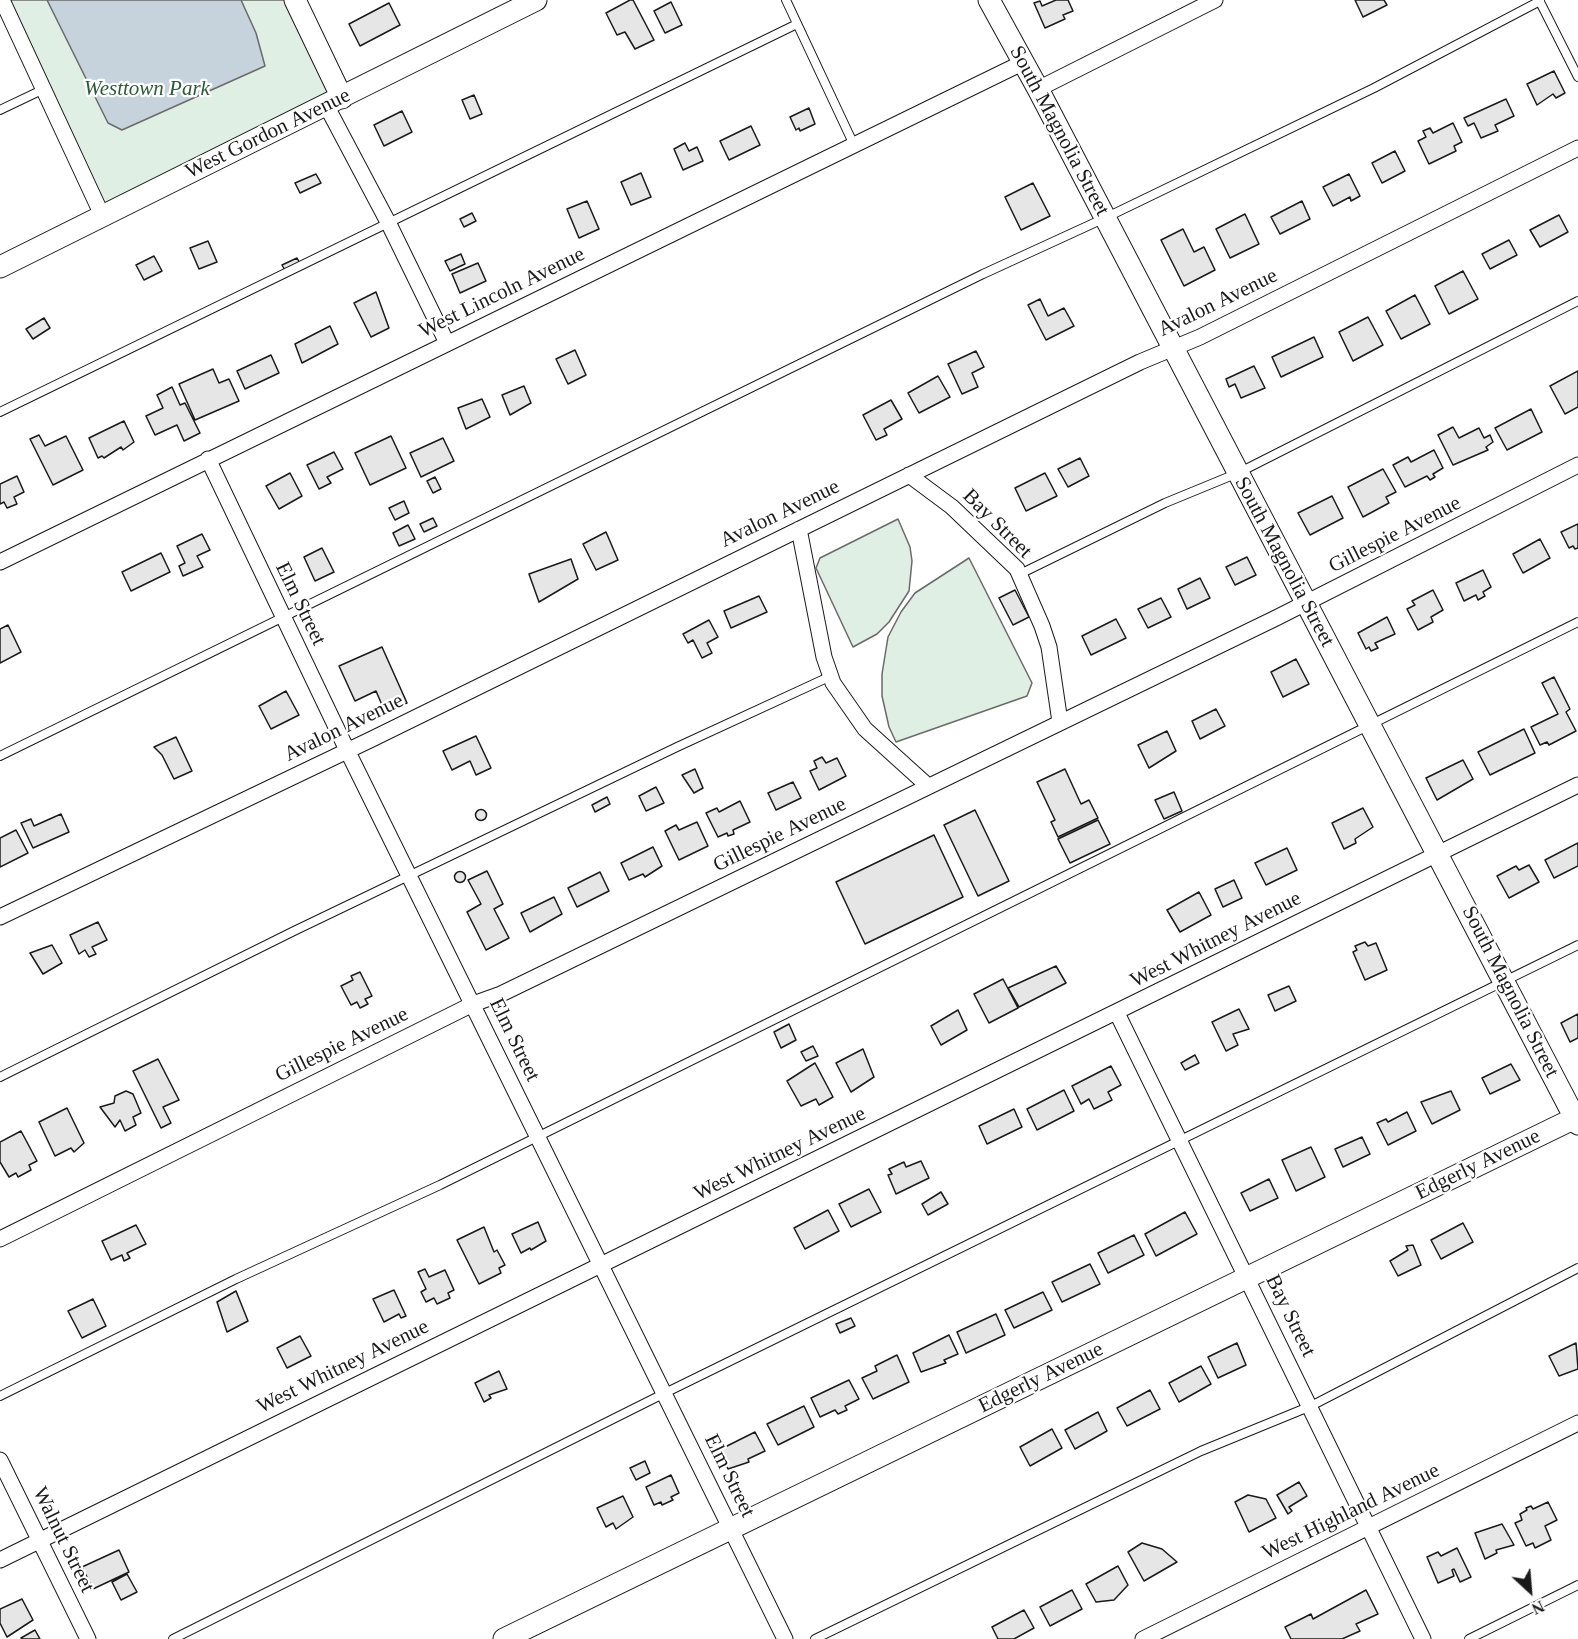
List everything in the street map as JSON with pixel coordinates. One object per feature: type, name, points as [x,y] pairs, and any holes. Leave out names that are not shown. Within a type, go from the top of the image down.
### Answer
[{"type":"street","points":[[2,0],[102,215]]},
{"type":"street","points":[[295,0],[334,101],[389,224],[447,343]]},
{"type":"street","name":"West Gordon Avenue","points":[[0,267],[536,0]]},
{"type":"street","name":"South Magnolia Street","points":[[989,0],[1038,89],[1577,1119]]},
{"type":"street","points":[[1038,89],[1215,0]]},
{"type":"street","name":"West Lincoln Avenue","points":[[0,562],[1022,63]]},
{"type":"street","name":"Avalon Avenue","points":[[0,917],[1140,362],[1173,349],[1578,148]]},
{"type":"street","name":"Elm Street","points":[[208,459],[347,750],[785,1639]]},
{"type":"street","name":"Gillespie Avenue","points":[[0,1239],[473,1004],[501,994],[1305,602],[1578,465]]},
{"type":"street","name":"Bay Street","points":[[909,475],[981,533],[1020,574],[1049,647],[1060,722]]},
{"type":"street","points":[[799,529],[824,657],[831,676],[844,701],[865,729],[928,786]]},
{"type":"street","name":"West Whitney Avenue","points":[[0,1560],[1578,785]]},
{"type":"street","name":"Bay Street","points":[[1117,1013],[1423,1639]]},
{"type":"street","name":"Edgerly Avenue","points":[[504,1639],[1577,1119]]},
{"type":"street","name":"West Highland Avenue","points":[[1143,1639],[1578,1423]]},
{"type":"street","name":"Walnut Street","points":[[0,1460],[88,1639]]},
{"type":"lane","points":[[786,0],[854,147]]},
{"type":"lane","points":[[0,756],[983,274],[1105,218],[1374,88],[1540,0],[1578,77]]},
{"type":"lane","points":[[0,412],[797,24]]},
{"type":"lane","points":[[0,110],[44,89]]},
{"type":"lane","points":[[1020,574],[1165,503],[1238,473],[1578,301]]},
{"type":"lane","points":[[0,1396],[236,1279],[440,1185],[537,1135],[1370,727],[1578,622]]},
{"type":"lane","points":[[0,1077],[294,931],[677,747],[831,676]]},
{"type":"lane","points":[[173,1639],[664,1393],[1578,945]]},
{"type":"lane","points":[[815,1639],[1201,1450],[1311,1406],[1578,1268]]},
{"type":"lane","points":[[1469,1639],[1578,1585]]},
{"type":"green space","name":"Westtown Park","points":[[6,0],[289,0],[335,95],[104,210]]},
{"type":"green space","points":[[898,519],[910,547],[912,561],[909,591],[889,622],[877,634],[853,647],[816,568],[820,558]]},
{"type":"green space","points":[[969,558],[1032,683],[1027,696],[896,742],[889,727],[882,696],[882,674],[888,637],[901,612],[915,593]]},
{"type":"shaded area","points":[[47,0],[241,0],[256,33],[265,66],[122,130],[108,123]]},
{"type":"building","points":[[633,0],[654,40],[635,49],[625,32],[617,35],[606,13]]},
{"type":"building","points":[[1056,0],[1068,0],[1073,11],[1063,15],[1065,19],[1045,28],[1034,3],[1040,1],[1042,6]]},
{"type":"building","points":[[1355,0],[1384,0],[1387,5],[1363,17]]},
{"type":"building","points":[[671,2],[682,25],[665,33],[654,11]]},
{"type":"building","points":[[389,3],[400,25],[360,46],[349,24]]},
{"type":"building","points":[[1554,71],[1565,93],[1556,98],[1553,94],[1537,105],[1527,84]]},
{"type":"building","points":[[474,95],[482,114],[470,119],[462,100]]},
{"type":"building","points":[[1506,99],[1514,116],[1495,125],[1498,131],[1481,138],[1474,123],[1468,126],[1464,118]]},
{"type":"building","points":[[809,108],[815,124],[800,131],[799,128],[796,130],[790,117]]},
{"type":"building","points":[[402,111],[412,132],[384,146],[374,125]]},
{"type":"building","points":[[1453,123],[1462,142],[1454,146],[1456,151],[1429,164],[1418,141],[1426,137],[1423,131],[1430,128],[1433,133]]},
{"type":"building","points":[[751,126],[760,145],[729,160],[720,141]]},
{"type":"building","points":[[685,143],[689,151],[697,147],[703,161],[683,170],[674,149]]},
{"type":"building","points":[[1395,151],[1405,171],[1382,183],[1372,163]]},
{"type":"building","points":[[641,173],[651,197],[631,205],[621,182]]},
{"type":"building","points":[[316,174],[321,183],[300,193],[295,183]]},
{"type":"building","points":[[1349,174],[1360,196],[1351,201],[1350,197],[1333,206],[1323,187]]},
{"type":"building","points":[[1033,183],[1050,216],[1021,230],[1005,197]]},
{"type":"building","points":[[587,201],[599,229],[579,238],[567,209]]},
{"type":"building","points":[[1302,201],[1310,219],[1280,234],[1271,217]]},
{"type":"building","points":[[472,213],[476,221],[464,227],[460,219]]},
{"type":"building","points":[[1245,214],[1259,244],[1230,258],[1216,229]]},
{"type":"building","points":[[1559,215],[1568,232],[1540,247],[1530,230]]},
{"type":"building","points":[[1183,229],[1194,252],[1204,247],[1215,270],[1184,286],[1161,240]]},
{"type":"building","points":[[1509,240],[1517,255],[1490,269],[1482,254]]},
{"type":"building","points":[[208,241],[217,262],[199,269],[190,248]]},
{"type":"building","points":[[461,254],[465,264],[450,271],[445,261]]},
{"type":"building","points":[[154,256],[162,271],[144,280],[136,265]]},
{"type":"building","points":[[297,258],[302,267],[287,274],[282,265]]},
{"type":"building","points":[[478,263],[486,281],[460,293],[452,274]]},
{"type":"building","points":[[1463,271],[1478,299],[1449,314],[1435,286]]},
{"type":"building","points":[[376,292],[389,328],[371,337],[354,303]]},
{"type":"building","points":[[1415,295],[1430,324],[1401,339],[1386,311]]},
{"type":"building","points":[[1040,299],[1048,316],[1064,308],[1074,326],[1046,340],[1028,305]]},
{"type":"building","points":[[1368,317],[1383,345],[1353,361],[1339,332]]},
{"type":"building","points":[[44,318],[50,328],[33,339],[26,329]]},
{"type":"building","points":[[330,326],[338,344],[302,363],[295,344]]},
{"type":"building","points":[[1314,337],[1323,357],[1281,377],[1272,357]]},
{"type":"building","points":[[575,350],[586,375],[568,384],[556,359]]},
{"type":"building","points":[[976,351],[984,367],[972,373],[978,387],[962,394],[948,364]]},
{"type":"building","points":[[271,355],[279,373],[245,389],[237,371]]},
{"type":"building","points":[[1254,366],[1265,388],[1241,398],[1235,384],[1229,387],[1226,379]]},
{"type":"building","points":[[213,369],[219,383],[229,379],[239,401],[195,420],[179,384]]},
{"type":"building","points":[[1578,371],[1578,407],[1565,414],[1550,386]]},
{"type":"building","points":[[938,376],[950,397],[919,413],[908,393]]},
{"type":"building","points":[[524,386],[531,403],[510,415],[502,395]]},
{"type":"building","points":[[172,387],[180,405],[185,403],[200,433],[184,441],[177,425],[155,435],[146,416],[163,408],[157,395]]},
{"type":"building","points":[[482,399],[490,417],[466,429],[458,408]]},
{"type":"building","points":[[891,400],[902,419],[884,429],[887,435],[876,440],[863,415]]},
{"type":"building","points":[[1531,409],[1542,432],[1507,450],[1495,428]]},
{"type":"building","points":[[124,421],[134,442],[123,450],[121,447],[104,458],[102,456],[98,458],[89,438]]},
{"type":"building","points":[[1453,427],[1459,438],[1479,428],[1484,438],[1490,435],[1493,442],[1486,447],[1488,450],[1453,465],[1438,435]]},
{"type":"building","points":[[39,435],[45,446],[66,436],[83,470],[53,485],[30,439]]},
{"type":"building","points":[[391,436],[406,468],[370,485],[355,453]]},
{"type":"building","points":[[443,438],[454,461],[421,477],[410,453]]},
{"type":"building","points":[[1434,450],[1443,468],[1433,474],[1435,477],[1430,480],[1427,476],[1405,487],[1393,465],[1408,457],[1411,462]]},
{"type":"building","points":[[334,452],[343,469],[327,477],[331,483],[319,489],[307,465]]},
{"type":"building","points":[[1080,458],[1089,476],[1068,487],[1058,469]]},
{"type":"building","points":[[1383,469],[1396,492],[1386,497],[1389,503],[1363,517],[1348,487]]},
{"type":"building","points":[[290,473],[302,496],[279,509],[266,486]]},
{"type":"building","points":[[1045,473],[1057,496],[1026,511],[1015,488]]},
{"type":"building","points":[[17,476],[24,492],[14,497],[17,504],[7,508],[4,502],[0,504],[0,484]]},
{"type":"building","points":[[435,477],[441,489],[433,493],[427,481]]},
{"type":"building","points":[[1332,496],[1343,518],[1310,535],[1298,513]]},
{"type":"building","points":[[404,501],[409,513],[395,520],[389,508]]},
{"type":"building","points":[[433,518],[437,526],[424,532],[420,524]]},
{"type":"building","points":[[1578,524],[1578,548],[1575,549],[1573,546],[1569,548],[1561,532]]},
{"type":"building","points":[[408,525],[415,539],[399,546],[393,533]]},
{"type":"building","points":[[606,532],[618,560],[596,570],[583,544]]},
{"type":"building","points":[[202,534],[210,550],[197,556],[203,567],[183,576],[179,566],[185,563],[177,546]]},
{"type":"building","points":[[1540,539],[1550,558],[1523,573],[1513,554]]},
{"type":"building","points":[[322,548],[334,572],[315,581],[304,557]]},
{"type":"building","points":[[161,553],[170,572],[131,591],[122,572]]},
{"type":"building","points":[[1247,557],[1256,575],[1235,585],[1226,567]]},
{"type":"building","points":[[571,559],[578,579],[539,602],[529,574]]},
{"type":"building","points":[[1483,570],[1491,587],[1483,592],[1485,596],[1478,600],[1476,595],[1464,601],[1456,583]]},
{"type":"building","points":[[1200,578],[1210,598],[1187,609],[1178,589]]},
{"type":"building","points":[[1015,590],[1029,617],[1013,625],[999,598]]},
{"type":"building","points":[[1433,590],[1443,610],[1431,617],[1433,622],[1418,630],[1407,609],[1415,605],[1412,601]]},
{"type":"building","points":[[759,596],[767,612],[731,628],[724,611]]},
{"type":"building","points":[[1161,598],[1171,617],[1148,628],[1138,609]]},
{"type":"building","points":[[1387,617],[1395,634],[1375,643],[1378,648],[1371,651],[1369,647],[1366,649],[1358,633]]},
{"type":"building","points":[[1116,619],[1126,638],[1091,655],[1082,636]]},
{"type":"building","points":[[709,620],[718,637],[707,643],[712,653],[702,658],[693,640],[688,643],[683,634]]},
{"type":"building","points":[[8,625],[21,652],[0,663],[0,629]]},
{"type":"building","points":[[382,647],[407,703],[385,712],[376,691],[355,701],[339,666]]},
{"type":"building","points":[[1296,659],[1309,684],[1283,697],[1271,672]]},
{"type":"building","points":[[1554,677],[1570,709],[1566,712],[1576,731],[1549,745],[1547,742],[1540,745],[1531,727],[1558,714],[1542,683]]},
{"type":"building","points":[[286,691],[299,715],[271,729],[259,706]]},
{"type":"building","points":[[1216,709],[1225,726],[1200,739],[1192,721]]},
{"type":"building","points":[[1524,729],[1535,753],[1490,775],[1478,752]]},
{"type":"building","points":[[1167,731],[1176,751],[1149,768],[1138,745]]},
{"type":"building","points":[[476,736],[491,768],[476,775],[470,761],[452,770],[443,751]]},
{"type":"building","points":[[176,737],[192,771],[174,779],[162,755],[154,747]]},
{"type":"building","points":[[822,757],[826,763],[837,758],[846,776],[819,790],[810,771],[817,768],[814,761]]},
{"type":"building","points":[[1463,760],[1473,779],[1437,800],[1426,778]]},
{"type":"building","points":[[695,769],[703,788],[694,793],[682,775]]},
{"type":"building","points":[[1065,769],[1081,804],[1089,800],[1098,818],[1058,837],[1051,822],[1055,820],[1037,782]]},
{"type":"building","points":[[793,782],[801,798],[776,810],[768,793]]},
{"type":"building","points":[[656,787],[664,803],[646,811],[639,796]]},
{"type":"building","points":[[1174,792],[1182,811],[1164,819],[1155,800]]},
{"type":"building","points":[[607,797],[610,804],[595,812],[592,805]]},
{"type":"building","points":[[740,801],[750,822],[733,830],[734,834],[728,836],[727,833],[718,837],[706,813],[717,808],[719,812]]},
{"type":"building","points":[[1363,808],[1373,827],[1355,839],[1356,843],[1344,849],[1332,823]]},
{"type":"building","points":[[481,810],[485,811],[485,819],[481,820],[477,819],[476,815],[477,811]]},
{"type":"building","points":[[975,810],[1009,881],[978,896],[944,825]]},
{"type":"building","points":[[61,814],[69,832],[33,848],[21,823],[31,819],[34,826]]},
{"type":"building","points":[[1098,820],[1110,844],[1070,863],[1058,839]]},
{"type":"building","points":[[697,822],[708,846],[679,860],[665,831],[676,825],[679,830]]},
{"type":"building","points":[[16,830],[28,853],[0,867],[0,838]]},
{"type":"building","points":[[934,835],[963,897],[865,944],[836,882]]},
{"type":"building","points":[[1578,843],[1578,866],[1554,878],[1545,860]]},
{"type":"building","points":[[653,847],[662,866],[645,877],[643,874],[629,880],[621,863]]},
{"type":"building","points":[[1287,848],[1297,870],[1266,885],[1255,863]]},
{"type":"building","points":[[1529,865],[1539,882],[1509,898],[1497,876],[1516,866],[1519,870]]},
{"type":"building","points":[[460,871],[466,877],[460,883],[454,877]]},
{"type":"building","points":[[487,871],[503,904],[494,909],[509,938],[486,950],[467,912],[481,904],[468,880]]},
{"type":"building","points":[[600,872],[609,891],[577,907],[568,888]]},
{"type":"building","points":[[1234,880],[1242,898],[1223,907],[1215,889]]},
{"type":"building","points":[[1199,892],[1211,915],[1180,932],[1167,910]]},
{"type":"building","points":[[554,897],[562,914],[530,932],[521,913]]},
{"type":"building","points":[[98,922],[107,940],[92,947],[96,954],[89,957],[85,950],[79,954],[70,935]]},
{"type":"building","points":[[1365,942],[1368,946],[1376,943],[1387,970],[1365,980],[1353,952],[1357,950],[1355,946]]},
{"type":"building","points":[[52,945],[62,963],[43,974],[30,953]]},
{"type":"building","points":[[1056,966],[1066,983],[1019,1007],[1008,988]]},
{"type":"building","points":[[360,972],[372,996],[365,999],[368,1004],[360,1008],[357,1002],[351,1005],[341,986],[353,980],[351,976]]},
{"type":"building","points":[[1003,979],[1018,1008],[989,1023],[974,994]]},
{"type":"building","points":[[1289,986],[1296,1001],[1275,1011],[1268,995]]},
{"type":"building","points":[[1239,1009],[1249,1029],[1233,1034],[1238,1045],[1226,1051],[1212,1022]]},
{"type":"building","points":[[958,1010],[967,1030],[941,1045],[931,1026]]},
{"type":"building","points":[[1578,1014],[1578,1038],[1570,1042],[1561,1023]]},
{"type":"building","points":[[789,1024],[796,1040],[781,1048],[774,1032]]},
{"type":"building","points":[[813,1046],[818,1056],[806,1061],[801,1052]]},
{"type":"building","points":[[863,1049],[874,1077],[851,1092],[836,1063]]},
{"type":"building","points":[[1195,1055],[1199,1063],[1185,1070],[1181,1063]]},
{"type":"building","points":[[158,1059],[179,1100],[163,1107],[171,1123],[161,1128],[133,1071]]},
{"type":"building","points":[[815,1063],[833,1097],[819,1105],[816,1099],[801,1106],[787,1081]]},
{"type":"building","points":[[1511,1064],[1520,1080],[1490,1094],[1482,1078]]},
{"type":"building","points":[[1111,1066],[1121,1085],[1108,1092],[1112,1100],[1094,1109],[1089,1099],[1081,1104],[1072,1086]]},
{"type":"building","points":[[1064,1090],[1074,1111],[1037,1130],[1027,1109]]},
{"type":"building","points":[[126,1091],[133,1094],[141,1113],[133,1117],[136,1125],[125,1131],[120,1120],[115,1127],[100,1107],[114,1103],[115,1096]]},
{"type":"building","points":[[1451,1091],[1460,1110],[1432,1124],[1421,1102]]},
{"type":"building","points":[[67,1108],[84,1143],[74,1152],[71,1148],[55,1156],[39,1122]]},
{"type":"building","points":[[1014,1109],[1022,1127],[987,1144],[979,1126]]},
{"type":"building","points":[[1407,1112],[1416,1131],[1388,1145],[1377,1123],[1386,1119],[1388,1122]]},
{"type":"building","points":[[21,1131],[37,1161],[29,1165],[31,1170],[18,1177],[16,1173],[9,1177],[0,1162],[0,1142]]},
{"type":"building","points":[[1362,1137],[1370,1154],[1343,1167],[1335,1149]]},
{"type":"building","points":[[1311,1147],[1325,1177],[1296,1191],[1282,1160]]},
{"type":"building","points":[[921,1161],[929,1178],[896,1194],[888,1175],[892,1174],[889,1169],[904,1162],[906,1167]]},
{"type":"building","points":[[1269,1179],[1278,1198],[1250,1211],[1241,1193]]},
{"type":"building","points":[[869,1189],[881,1212],[851,1227],[839,1204]]},
{"type":"building","points":[[941,1192],[948,1204],[928,1215],[922,1204]]},
{"type":"building","points":[[828,1210],[839,1231],[805,1249],[794,1228]]},
{"type":"building","points":[[1185,1212],[1197,1234],[1156,1256],[1145,1234]]},
{"type":"building","points":[[538,1222],[546,1241],[521,1253],[512,1234]]},
{"type":"building","points":[[1463,1223],[1473,1242],[1441,1259],[1431,1240]]},
{"type":"building","points":[[136,1225],[146,1244],[127,1253],[130,1258],[124,1261],[122,1255],[111,1260],[102,1241]]},
{"type":"building","points":[[484,1227],[494,1252],[497,1250],[505,1265],[499,1268],[501,1273],[479,1284],[457,1240]]},
{"type":"building","points":[[1134,1235],[1144,1255],[1108,1273],[1098,1253]]},
{"type":"building","points":[[1413,1245],[1421,1265],[1398,1276],[1390,1261],[1408,1250],[1406,1246]]},
{"type":"building","points":[[1090,1264],[1100,1284],[1062,1302],[1052,1282]]},
{"type":"building","points":[[425,1269],[429,1277],[445,1270],[454,1290],[448,1293],[450,1298],[437,1304],[434,1298],[426,1302],[421,1292],[426,1289],[418,1272]]},
{"type":"building","points":[[394,1290],[406,1316],[401,1318],[399,1314],[384,1322],[373,1299]]},
{"type":"building","points":[[236,1291],[248,1321],[227,1332],[217,1302]]},
{"type":"building","points":[[1043,1292],[1052,1310],[1014,1328],[1005,1310]]},
{"type":"building","points":[[93,1299],[106,1326],[82,1338],[68,1311]]},
{"type":"building","points":[[996,1314],[1005,1335],[966,1353],[957,1332]]},
{"type":"building","points":[[851,1318],[855,1326],[840,1333],[836,1324]]},
{"type":"building","points":[[949,1335],[958,1354],[944,1360],[946,1363],[921,1372],[913,1353]]},
{"type":"building","points":[[300,1336],[311,1356],[287,1368],[277,1348]]},
{"type":"building","points":[[1237,1343],[1246,1365],[1218,1378],[1208,1357]]},
{"type":"building","points":[[1576,1343],[1578,1369],[1559,1376],[1549,1356]]},
{"type":"building","points":[[897,1355],[909,1382],[873,1399],[862,1378],[877,1371],[875,1366]]},
{"type":"building","points":[[1201,1366],[1211,1384],[1179,1402],[1169,1383]]},
{"type":"building","points":[[499,1371],[507,1389],[489,1395],[491,1398],[484,1402],[475,1383]]},
{"type":"building","points":[[849,1380],[859,1399],[845,1406],[847,1410],[838,1414],[835,1410],[820,1417],[811,1398]]},
{"type":"building","points":[[1150,1390],[1160,1409],[1127,1426],[1117,1408]]},
{"type":"building","points":[[804,1406],[814,1427],[778,1445],[767,1424]]},
{"type":"building","points":[[1098,1412],[1107,1431],[1075,1449],[1065,1430]]},
{"type":"building","points":[[1052,1429],[1062,1448],[1030,1466],[1020,1447]]},
{"type":"building","points":[[755,1432],[765,1451],[748,1459],[749,1462],[728,1469],[719,1450]]},
{"type":"building","points":[[645,1461],[650,1473],[636,1480],[630,1468]]},
{"type":"building","points":[[671,1475],[679,1493],[671,1497],[673,1500],[662,1505],[661,1502],[654,1505],[646,1487]]},
{"type":"building","points":[[1299,1482],[1307,1496],[1289,1507],[1292,1511],[1288,1514],[1277,1495]]},
{"type":"building","points":[[1248,1495],[1266,1499],[1276,1518],[1249,1532],[1235,1502]]},
{"type":"building","points":[[623,1496],[633,1517],[616,1529],[613,1523],[606,1527],[597,1508]]},
{"type":"building","points":[[1548,1502],[1557,1520],[1545,1526],[1551,1540],[1535,1548],[1533,1543],[1526,1546],[1515,1523],[1522,1520],[1520,1514],[1527,1510],[1526,1508],[1531,1506],[1533,1509]]},
{"type":"building","points":[[1502,1524],[1514,1545],[1496,1550],[1497,1553],[1485,1559],[1475,1533]]},
{"type":"building","points":[[1142,1543],[1162,1549],[1177,1562],[1144,1581],[1128,1552]]},
{"type":"building","points":[[1457,1548],[1471,1577],[1460,1582],[1454,1569],[1452,1570],[1454,1576],[1438,1583],[1427,1557],[1438,1552],[1441,1556]]},
{"type":"building","points":[[119,1550],[129,1572],[93,1589],[82,1567]]},
{"type":"building","points":[[1118,1566],[1128,1585],[1114,1600],[1096,1602],[1086,1584]]},
{"type":"building","points":[[127,1574],[137,1592],[121,1600],[112,1582]]},
{"type":"building","points":[[1072,1590],[1082,1609],[1050,1626],[1040,1607]]},
{"type":"building","points":[[1366,1590],[1378,1614],[1356,1624],[1360,1631],[1342,1639],[1291,1639],[1285,1627],[1311,1614],[1313,1619]]},
{"type":"building","points":[[22,1599],[33,1620],[7,1637],[0,1623],[0,1609]]},
{"type":"building","points":[[1024,1610],[1034,1628],[1014,1639],[998,1639],[992,1627]]},
{"type":"building","points":[[35,1630],[40,1639],[21,1638]]}]
